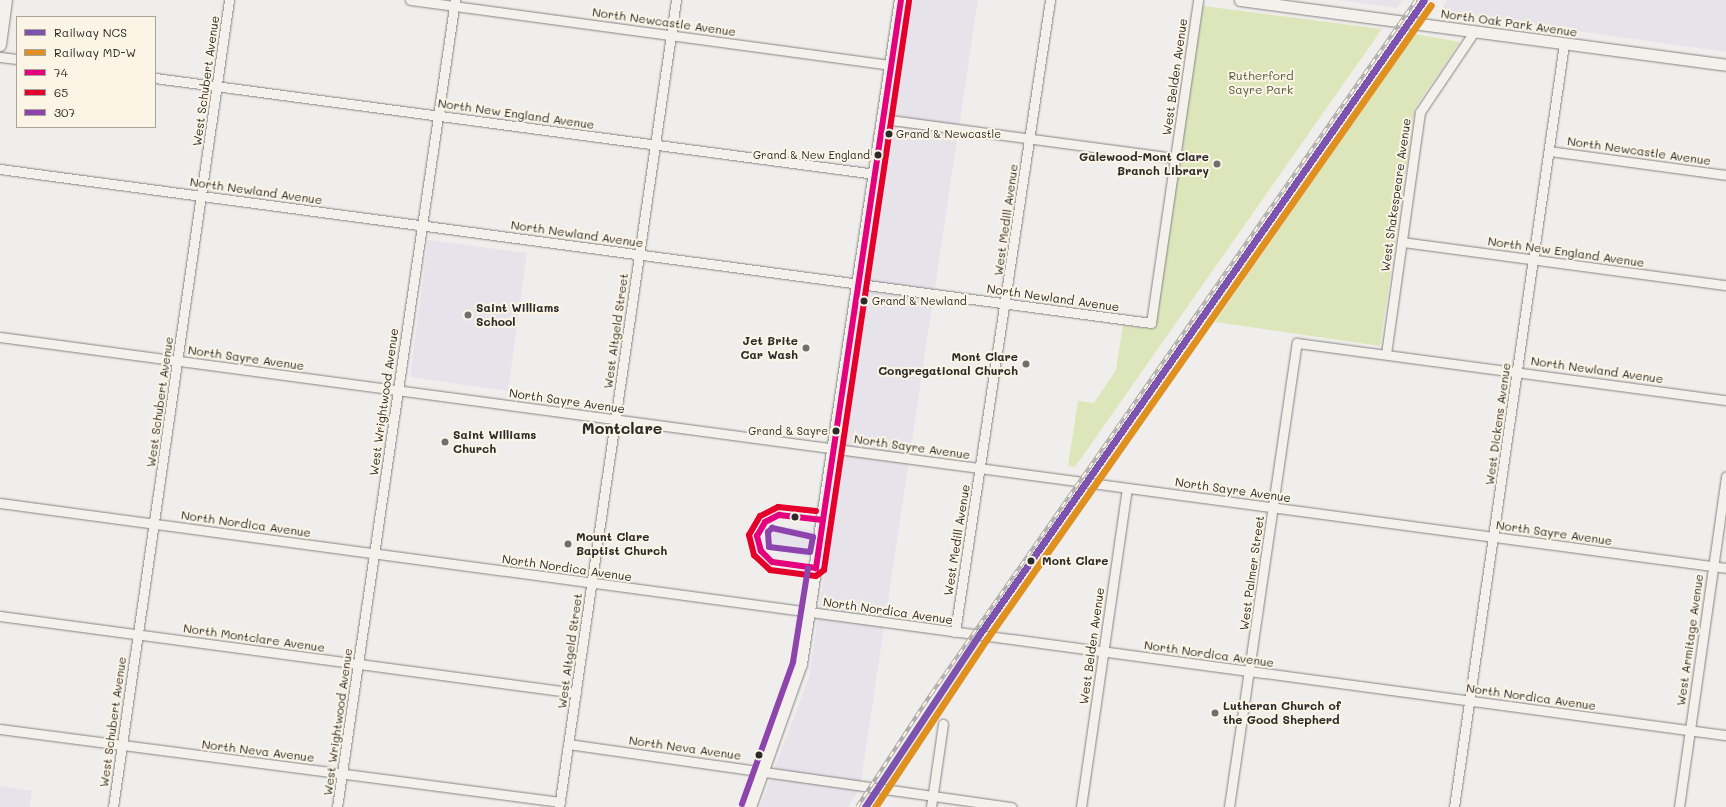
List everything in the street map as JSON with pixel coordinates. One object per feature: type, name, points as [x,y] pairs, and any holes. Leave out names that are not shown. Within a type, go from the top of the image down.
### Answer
[{"type":"main road","points":[[0,45],[6,0]]},
{"type":"main road","points":[[750,807],[801,664],[900,0]]},
{"type":"street","name":"West Schubert Avenue","points":[[113,807],[229,0]]},
{"type":"street","name":"North Newcastle Avenue","points":[[410,0],[455,3],[671,35],[891,65]]},
{"type":"street","name":"West Altgeld Street","points":[[559,805],[676,0]]},
{"type":"street","name":"West Medill Avenue","points":[[955,632],[1006,304],[1050,0]]},
{"type":"street","name":"West Belden Avenue","points":[[1151,323],[1198,0]]},
{"type":"street","name":"North Oak Park Avenue","points":[[1240,0],[1726,65]]},
{"type":"street","name":"West Wrightwood Avenue","points":[[337,807],[455,3]]},
{"type":"street","name":"West Shakespeare Avenue","points":[[1386,354],[1420,112],[1474,32]]},
{"type":"street","name":"West Dickens Avenue","points":[[1454,807],[1564,44]]},
{"type":"street","points":[[0,57],[16,59]]},
{"type":"street","name":"North New England Avenue","points":[[156,78],[875,174]]},
{"type":"street","points":[[883,119],[1175,158]]},
{"type":"street","name":"North Newcastle Avenue","points":[[1549,151],[1726,175]]},
{"type":"street","name":"North Newland Avenue","points":[[0,169],[1151,323]]},
{"type":"street","name":"North New England Avenue","points":[[1402,242],[1726,286]]},
{"type":"street","name":"North Sayre Avenue","points":[[0,337],[1726,568]]},
{"type":"street","name":"North Newland Avenue","points":[[1297,343],[1726,400]]},
{"type":"street","name":"West Palmer Street","points":[[1229,807],[1297,343]]},
{"type":"street","name":"West Armitage Avenue","points":[[1679,807],[1726,476]]},
{"type":"street","name":"West Belden Avenue","points":[[1081,807],[1127,488]]},
{"type":"street","name":"North Nordica Avenue","points":[[0,503],[1726,736]]},
{"type":"street","name":"North Montclare Avenue","points":[[0,616],[576,693]]},
{"type":"street","points":[[931,807],[943,724]]},
{"type":"street","name":"North Neva Avenue","points":[[0,729],[342,774],[559,805]]},
{"type":"street","name":"North Neva Avenue","points":[[568,744],[1012,807]]},
{"type":"shaded area","points":[[909,0],[978,0],[860,788],[848,807],[760,807],[809,677]]},
{"type":"shaded area","points":[[1336,0],[1403,0],[1397,8]]},
{"type":"shaded area","points":[[1447,0],[1726,0],[1726,52],[1439,12]]},
{"type":"shaded area","name":"Saint Williams School","points":[[428,240],[527,253],[508,391],[410,377]]},
{"type":"shaded area","points":[[780,526],[812,530],[809,557],[771,550],[766,537],[769,530]]},
{"type":"shaded area","points":[[0,786],[32,791],[30,807],[0,807]]},
{"type":"green space","name":"Rutherford Sayre Park","points":[[1203,6],[1382,29],[1075,467],[1068,466],[1078,401],[1094,403],[1116,370],[1123,325],[1154,329]]},
{"type":"green space","points":[[1415,34],[1460,42],[1415,108],[1380,346],[1215,322]]},
{"type":"railway","points":[[857,807],[931,694],[1416,0]]},
{"type":"rail line","name":"NCS","points":[[865,807],[979,635],[1424,0]]},
{"type":"rail line","name":"MD-W","points":[[875,807],[986,640],[1431,5]]},
{"type":"transit line","name":"74","points":[[823,520],[901,0]]},
{"type":"transit line","name":"65","points":[[816,511],[778,507],[760,516],[749,535],[754,555],[770,570],[816,576],[824,570],[909,1]]},
{"type":"transit line","name":"74","points":[[779,515],[823,520],[816,568],[772,562],[761,551],[757,536],[765,522],[779,515]]},
{"type":"transit line","name":"307","points":[[772,528],[813,537],[810,552],[769,547],[768,532],[772,528]]},
{"type":"transit line","name":"307","points":[[742,804],[793,662],[808,568]]},
{"type":"place","name":"Grand & Newcastle","points":[[889,134]]},
{"type":"place","name":"Grand & New England","points":[[878,155]]},
{"type":"place","name":"Galewood-Mont Clare Branch Library","points":[[1217,164]]},
{"type":"place","name":"Grand & Newland","points":[[864,301]]},
{"type":"place","name":"Saint Williams School","points":[[468,315]]},
{"type":"place","name":"Jet Brite Car Wash","points":[[806,348]]},
{"type":"place","name":"Mont Clare Congregational Church","points":[[1026,364]]},
{"type":"place","name":"Grand & Sayre","points":[[836,431]]},
{"type":"place","name":"Saint Williams Church","points":[[445,442]]},
{"type":"place","name":"Mount Clare Baptist Church","points":[[568,544]]},
{"type":"place","name":"Mont Clare","points":[[1031,561]]},
{"type":"place","name":"Lutheran Church of the Good Shepherd","points":[[1215,713]]},
{"type":"district","name":"Montclare","points":[[622,428]]}]
